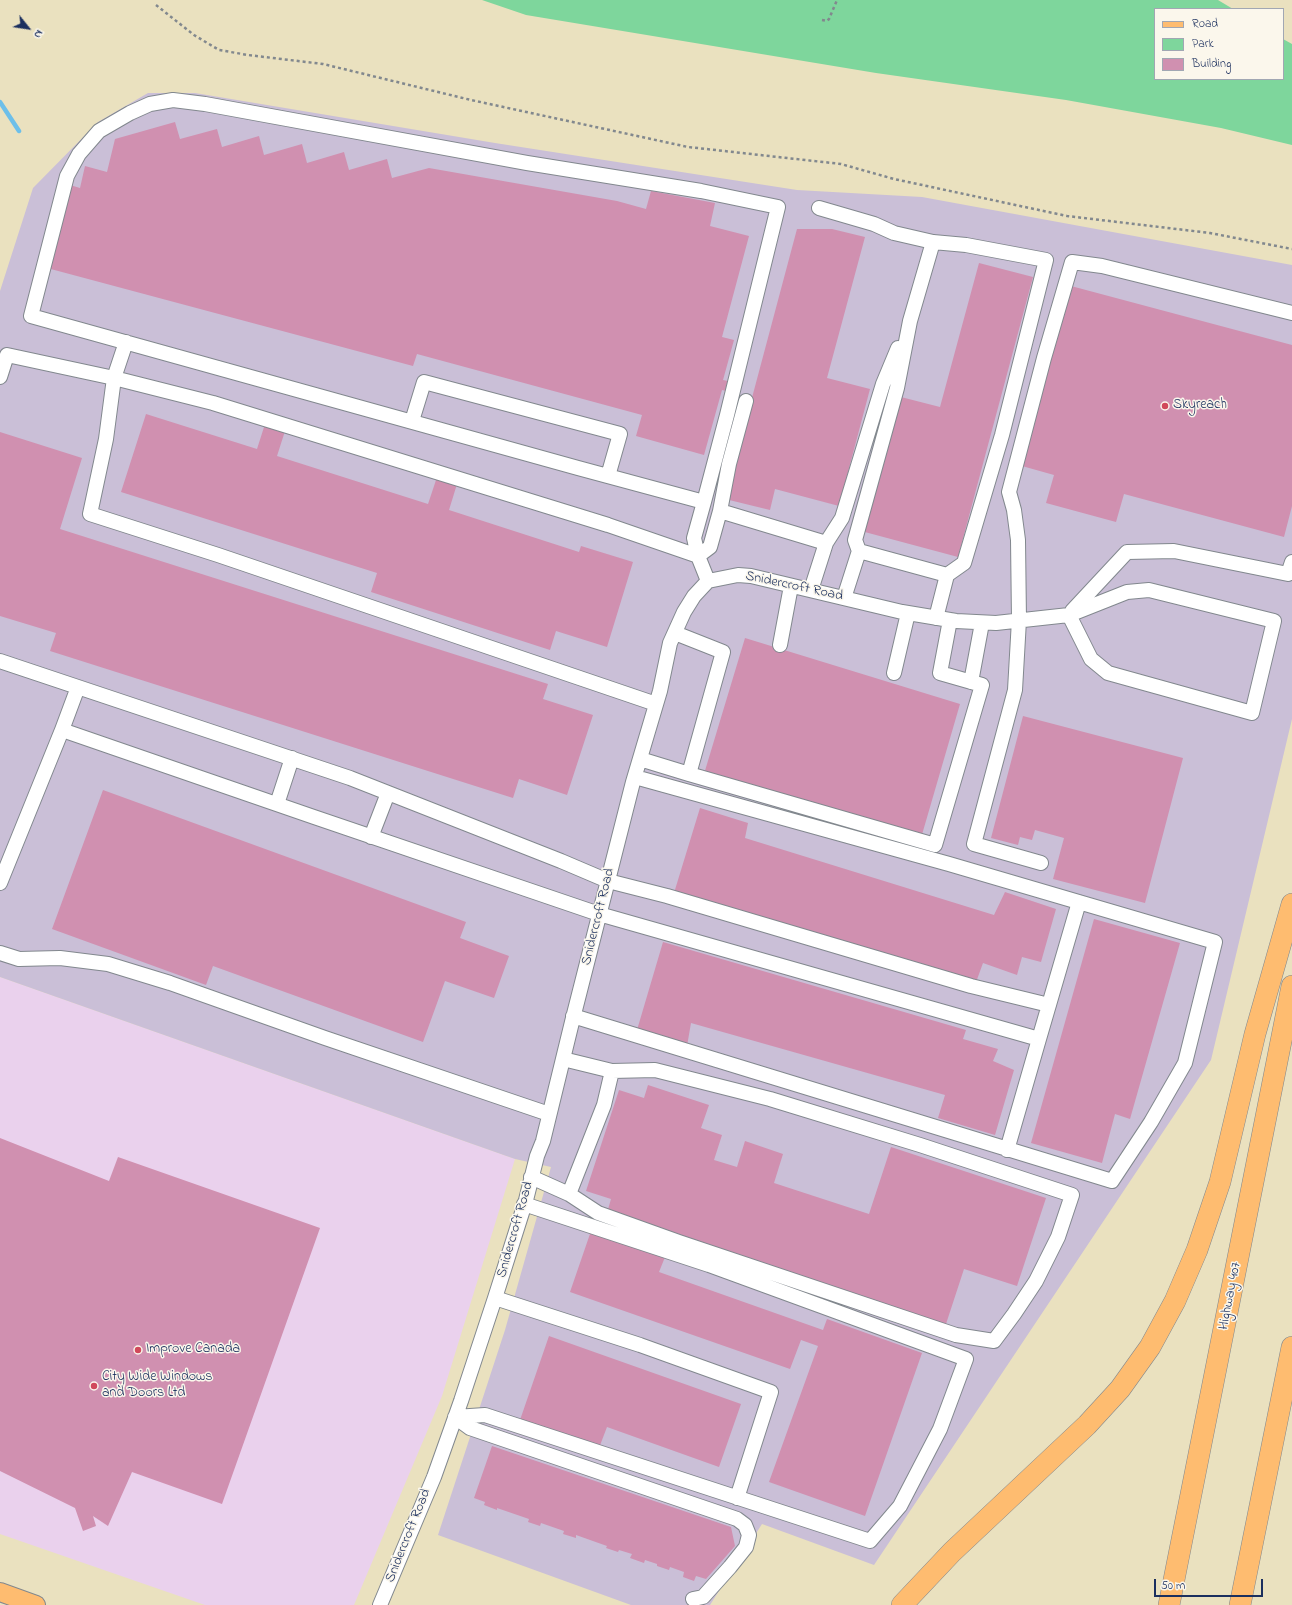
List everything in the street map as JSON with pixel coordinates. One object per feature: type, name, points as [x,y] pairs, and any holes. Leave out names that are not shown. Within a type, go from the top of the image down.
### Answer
[{"type":"highway","points":[[902,1605],[952,1552],[1087,1425],[1120,1389],[1150,1347],[1175,1301],[1197,1250],[1220,1182],[1255,1034],[1292,904]]},
{"type":"highway","name":"Highway 407","points":[[1169,1605],[1292,986]]},
{"type":"highway","points":[[1240,1605],[1292,1347]]},
{"type":"main road","points":[[0,1592],[36,1605]]},
{"type":"street","points":[[704,502],[31,316],[67,176],[78,154],[98,131],[130,113],[150,104],[173,100],[205,104],[527,163],[701,191],[778,207],[727,416],[704,502],[694,538],[698,556],[708,581]]},
{"type":"street","points":[[819,208],[874,224],[894,233],[933,242],[966,245],[1046,260],[1002,434],[964,563],[947,575],[936,618]]},
{"type":"street","points":[[844,598],[859,551],[855,540],[897,388],[910,320],[933,242]]},
{"type":"street","points":[[1040,863],[974,844],[1016,690],[1019,620],[1018,540],[1014,510],[1009,492],[1044,358],[1072,262],[1102,266],[1292,313]]},
{"type":"street","points":[[812,590],[826,543],[842,518],[883,384],[910,320]]},
{"type":"street","points":[[126,342],[114,378],[106,439],[90,514],[656,704]]},
{"type":"street","points":[[0,377],[7,355],[114,378],[220,405],[608,525],[698,556]]},
{"type":"street","points":[[412,421],[424,382],[620,434],[608,476]]},
{"type":"street","points":[[698,556],[710,547],[720,511],[729,464],[746,401]]},
{"type":"street","points":[[720,511],[826,543]]},
{"type":"street","points":[[859,551],[947,575]]},
{"type":"street","points":[[1069,615],[1127,552],[1174,551],[1288,574],[1292,562]]},
{"type":"street","name":"Snidercroft Road","points":[[380,1605],[434,1477],[495,1298],[537,1156],[543,1141],[599,914],[656,704],[670,643],[684,612],[694,596],[708,581],[738,575],[751,576],[908,613],[950,620],[996,623],[1069,615],[1127,592],[1149,590],[1274,621],[1252,713],[1108,673],[1091,659],[1069,615]]},
{"type":"street","points":[[780,644],[791,586]]},
{"type":"street","points":[[894,674],[908,613]]},
{"type":"street","points":[[640,759],[935,845],[982,685],[940,673],[950,620]]},
{"type":"street","points":[[971,682],[982,622]]},
{"type":"street","points":[[675,633],[723,652],[689,774]]},
{"type":"street","points":[[0,661],[350,778],[608,881],[674,898],[971,986],[1049,1005]]},
{"type":"street","points":[[0,883],[78,687]]},
{"type":"street","points":[[62,730],[599,914],[1039,1039]]},
{"type":"street","points":[[277,804],[292,758]]},
{"type":"street","points":[[573,1016],[1112,1182],[1152,1122],[1185,1063],[1215,942],[949,864],[635,777]]},
{"type":"street","points":[[371,837],[388,793]]},
{"type":"street","points":[[1007,1150],[1079,902]]},
{"type":"street","points":[[0,953],[19,959],[60,958],[108,964],[170,983],[325,1038],[549,1114]]},
{"type":"street","points":[[531,1177],[569,1194],[598,1213],[679,1242],[956,1335],[994,1341],[1036,1281],[1058,1237],[1072,1195],[920,1145],[770,1100],[655,1070],[612,1071],[563,1059]]},
{"type":"street","points":[[569,1194],[604,1105],[612,1071]]},
{"type":"street","points":[[455,1417],[485,1415],[870,1541],[900,1506],[940,1429],[966,1359],[709,1265],[524,1204]]},
{"type":"street","points":[[495,1298],[640,1344],[771,1392],[737,1498]]},
{"type":"street","points":[[455,1417],[470,1428],[737,1518],[745,1525],[749,1535],[746,1547],[703,1597],[694,1599]]},
{"type":"path","points":[[822,20],[828,20],[837,0]]},
{"type":"path","points":[[156,5],[194,35],[219,50],[324,64],[471,100],[688,147],[841,164],[894,179],[1067,216],[1210,233],[1292,249]]},
{"type":"shaded area","points":[[148,93],[195,93],[495,143],[797,190],[922,197],[1292,265],[1292,719],[1211,1060],[874,1565],[762,1524],[710,1605],[631,1605],[438,1535],[505,1330],[551,1167],[515,1159],[0,977],[0,291],[33,188],[98,122]]},
{"type":"shaded area","points":[[0,977],[515,1159],[442,1396],[354,1605],[205,1605],[0,1534]]},
{"type":"green space","points":[[482,0],[1218,0],[1231,8],[1154,8],[1154,80],[1284,80],[1284,40],[1292,44],[1292,145],[1221,128],[1066,100],[876,73],[526,15]]},
{"type":"building","points":[[175,122],[180,139],[217,129],[222,147],[259,136],[264,155],[302,144],[307,163],[344,152],[349,170],[387,159],[392,178],[429,168],[617,201],[646,209],[651,191],[715,203],[710,226],[749,236],[722,337],[734,340],[723,380],[728,381],[726,391],[722,390],[704,455],[636,436],[642,415],[417,354],[413,366],[47,268],[70,185],[80,188],[85,166],[107,172],[115,139]]},
{"type":"building","points":[[797,229],[832,229],[865,237],[827,378],[870,389],[839,506],[775,489],[770,510],[725,499]]},
{"type":"building","points":[[979,263],[1033,277],[958,557],[861,531],[897,396],[940,407]]},
{"type":"building","name":"Skyreach","points":[[1071,286],[1292,345],[1292,506],[1284,537],[1124,494],[1116,522],[1046,503],[1054,475],[1022,466]]},
{"type":"building","points":[[146,414],[257,449],[265,424],[285,431],[277,456],[428,504],[437,477],[457,484],[449,510],[579,552],[581,546],[633,562],[607,647],[556,631],[550,650],[371,592],[377,573],[121,492]]},
{"type":"building","points":[[0,432],[82,458],[60,529],[548,684],[543,699],[593,715],[567,795],[519,779],[513,798],[50,651],[56,633],[0,616]]},
{"type":"building","points":[[745,638],[960,704],[921,838],[704,774]]},
{"type":"building","points":[[1023,716],[1183,758],[1145,903],[1053,879],[1064,838],[1035,830],[1032,840],[1020,837],[1018,845],[991,838]]},
{"type":"building","points":[[103,790],[466,922],[460,938],[509,956],[494,998],[445,981],[423,1042],[213,966],[206,985],[52,929]]},
{"type":"building","points":[[700,808],[748,823],[745,838],[994,915],[1005,892],[1056,909],[1041,962],[1022,957],[1017,975],[983,963],[975,985],[674,893]]},
{"type":"building","points":[[1094,919],[1180,943],[1130,1119],[1115,1114],[1102,1163],[1031,1143]]},
{"type":"building","points":[[663,942],[966,1030],[963,1039],[998,1049],[993,1061],[1014,1070],[995,1135],[938,1118],[945,1095],[691,1023],[687,1046],[637,1030]]},
{"type":"building","points":[[648,1085],[709,1105],[701,1128],[722,1135],[714,1160],[737,1167],[745,1141],[783,1154],[774,1183],[869,1214],[891,1147],[1046,1198],[1017,1286],[964,1269],[946,1324],[607,1213],[611,1199],[586,1191],[619,1090],[644,1098]]},
{"type":"building","name":"Improve Canada","points":[[0,1138],[109,1181],[118,1157],[320,1228],[222,1504],[132,1472],[108,1526],[93,1516],[96,1526],[83,1531],[75,1508],[0,1471]]},
{"type":"building","points":[[591,1231],[665,1257],[659,1272],[823,1330],[827,1319],[922,1353],[865,1516],[769,1482],[818,1346],[801,1340],[790,1369],[570,1292]]},
{"type":"building","points":[[549,1336],[741,1404],[719,1467],[607,1427],[599,1448],[520,1420]]},
{"type":"building","points":[[492,1446],[731,1527],[735,1546],[706,1579],[696,1576],[694,1581],[683,1577],[684,1572],[670,1567],[669,1570],[645,1560],[644,1563],[630,1558],[632,1554],[606,1548],[607,1546],[576,1535],[576,1538],[563,1534],[564,1531],[541,1523],[540,1526],[528,1522],[529,1519],[484,1505],[485,1502],[474,1498]]},
{"type":"waterway","points":[[0,102],[19,131]]},
{"type":"place","name":"Skyreach","points":[[1165,406]]},
{"type":"place","name":"Improve Canada","points":[[138,1350]]},
{"type":"place","name":"City Wide Windows and Doors Ltd","points":[[94,1386]]}]
